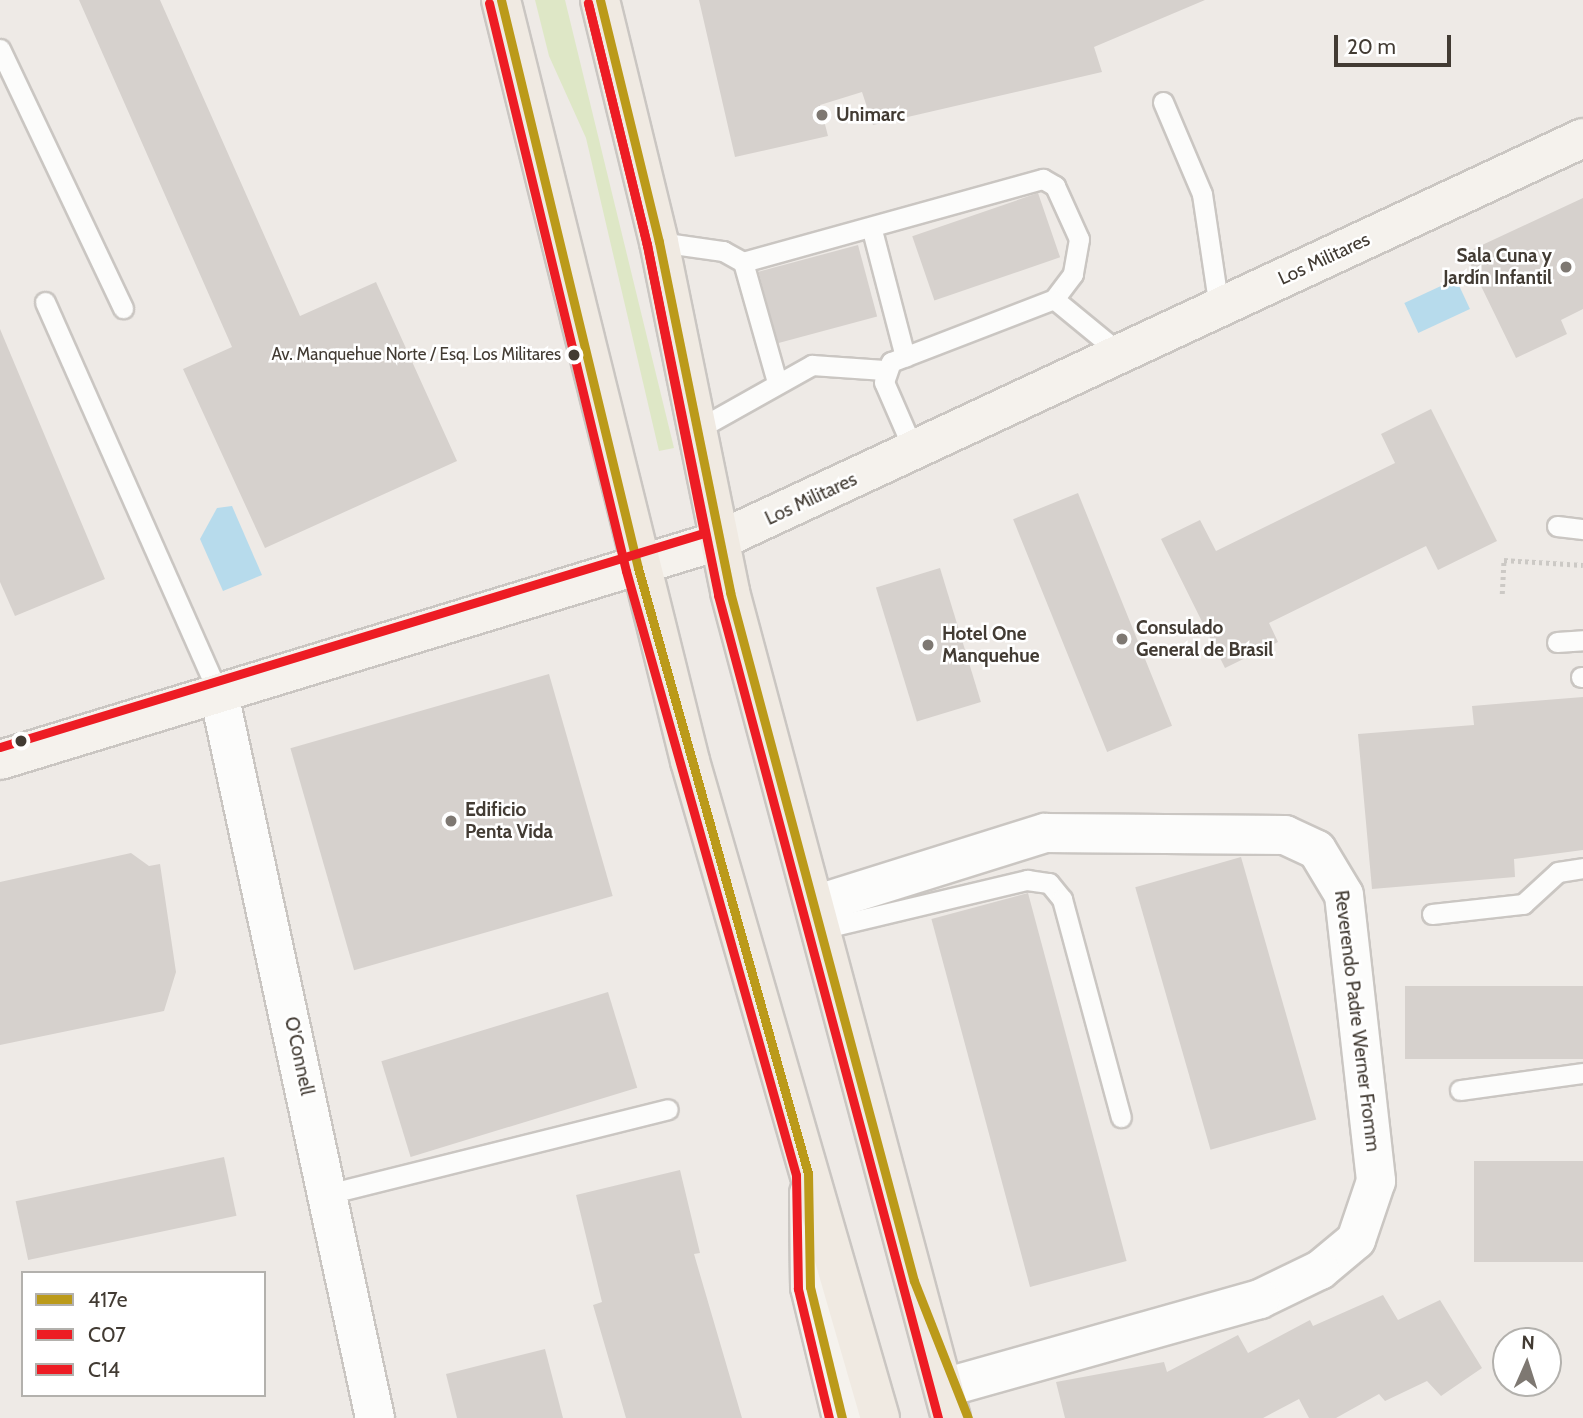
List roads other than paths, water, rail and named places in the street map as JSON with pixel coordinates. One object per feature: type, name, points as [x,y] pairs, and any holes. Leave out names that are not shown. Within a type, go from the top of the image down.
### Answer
[{"type":"main road","points":[[501,0],[638,568],[808,1174],[880,1418]]},
{"type":"main road","points":[[600,0],[659,242],[718,541],[915,1281],[958,1407]]},
{"type":"main road","name":"Los Militares","points":[[0,760],[638,568],[718,541],[1583,138]]},
{"type":"main road","points":[[808,1174],[810,1287],[842,1418]]},
{"type":"street","name":"O'Connell","points":[[219,694],[375,1418]]},
{"type":"street","name":"Reverendo Padre Werner Fromm","points":[[818,917],[1045,833],[1285,835],[1317,850],[1344,895],[1376,1181],[1356,1240],[1320,1270],[1261,1299],[958,1407]]},
{"type":"lane","points":[[0,49],[123,308]]},
{"type":"lane","points":[[1163,102],[1202,194],[1219,308]]},
{"type":"lane","points":[[659,242],[723,251],[743,262],[872,230],[1042,179],[1055,186],[1079,239],[1073,274],[1054,299],[905,357],[884,370],[824,364],[777,382],[760,398],[698,429]]},
{"type":"lane","points":[[872,230],[905,357]]},
{"type":"lane","points":[[743,262],[777,382]]},
{"type":"lane","points":[[1054,299],[1121,354]]},
{"type":"lane","points":[[45,302],[219,694]]},
{"type":"lane","points":[[884,370],[914,451]]},
{"type":"lane","points":[[1557,526],[1583,529]]},
{"type":"lane","points":[[1557,642],[1583,640]]},
{"type":"lane","points":[[1432,914],[1523,904],[1558,872],[1583,868]]},
{"type":"lane","points":[[818,917],[1027,880],[1049,883],[1062,899],[1121,1116]]},
{"type":"lane","points":[[1460,1090],[1583,1073]]},
{"type":"lane","points":[[328,1194],[668,1108]]},
{"type":"water","points":[[1456,279],[1470,309],[1418,333],[1404,303]]},
{"type":"water","points":[[232,506],[262,575],[223,591],[200,539],[217,508]]},
{"type":"place","name":"Unimarc","points":[[822,115]]},
{"type":"place","name":"Sala Cuna y Jardín Infantil","points":[[1566,267]]},
{"type":"place","name":"Av. Manquehue Norte / Esq. Los Militares","points":[[574,355]]},
{"type":"place","name":"Consulado General de Brasil","points":[[1122,639]]},
{"type":"place","name":"Hotel One Manquehue","points":[[928,645]]},
{"type":"place","name":"Edificio Penta Vida","points":[[451,821]]}]
